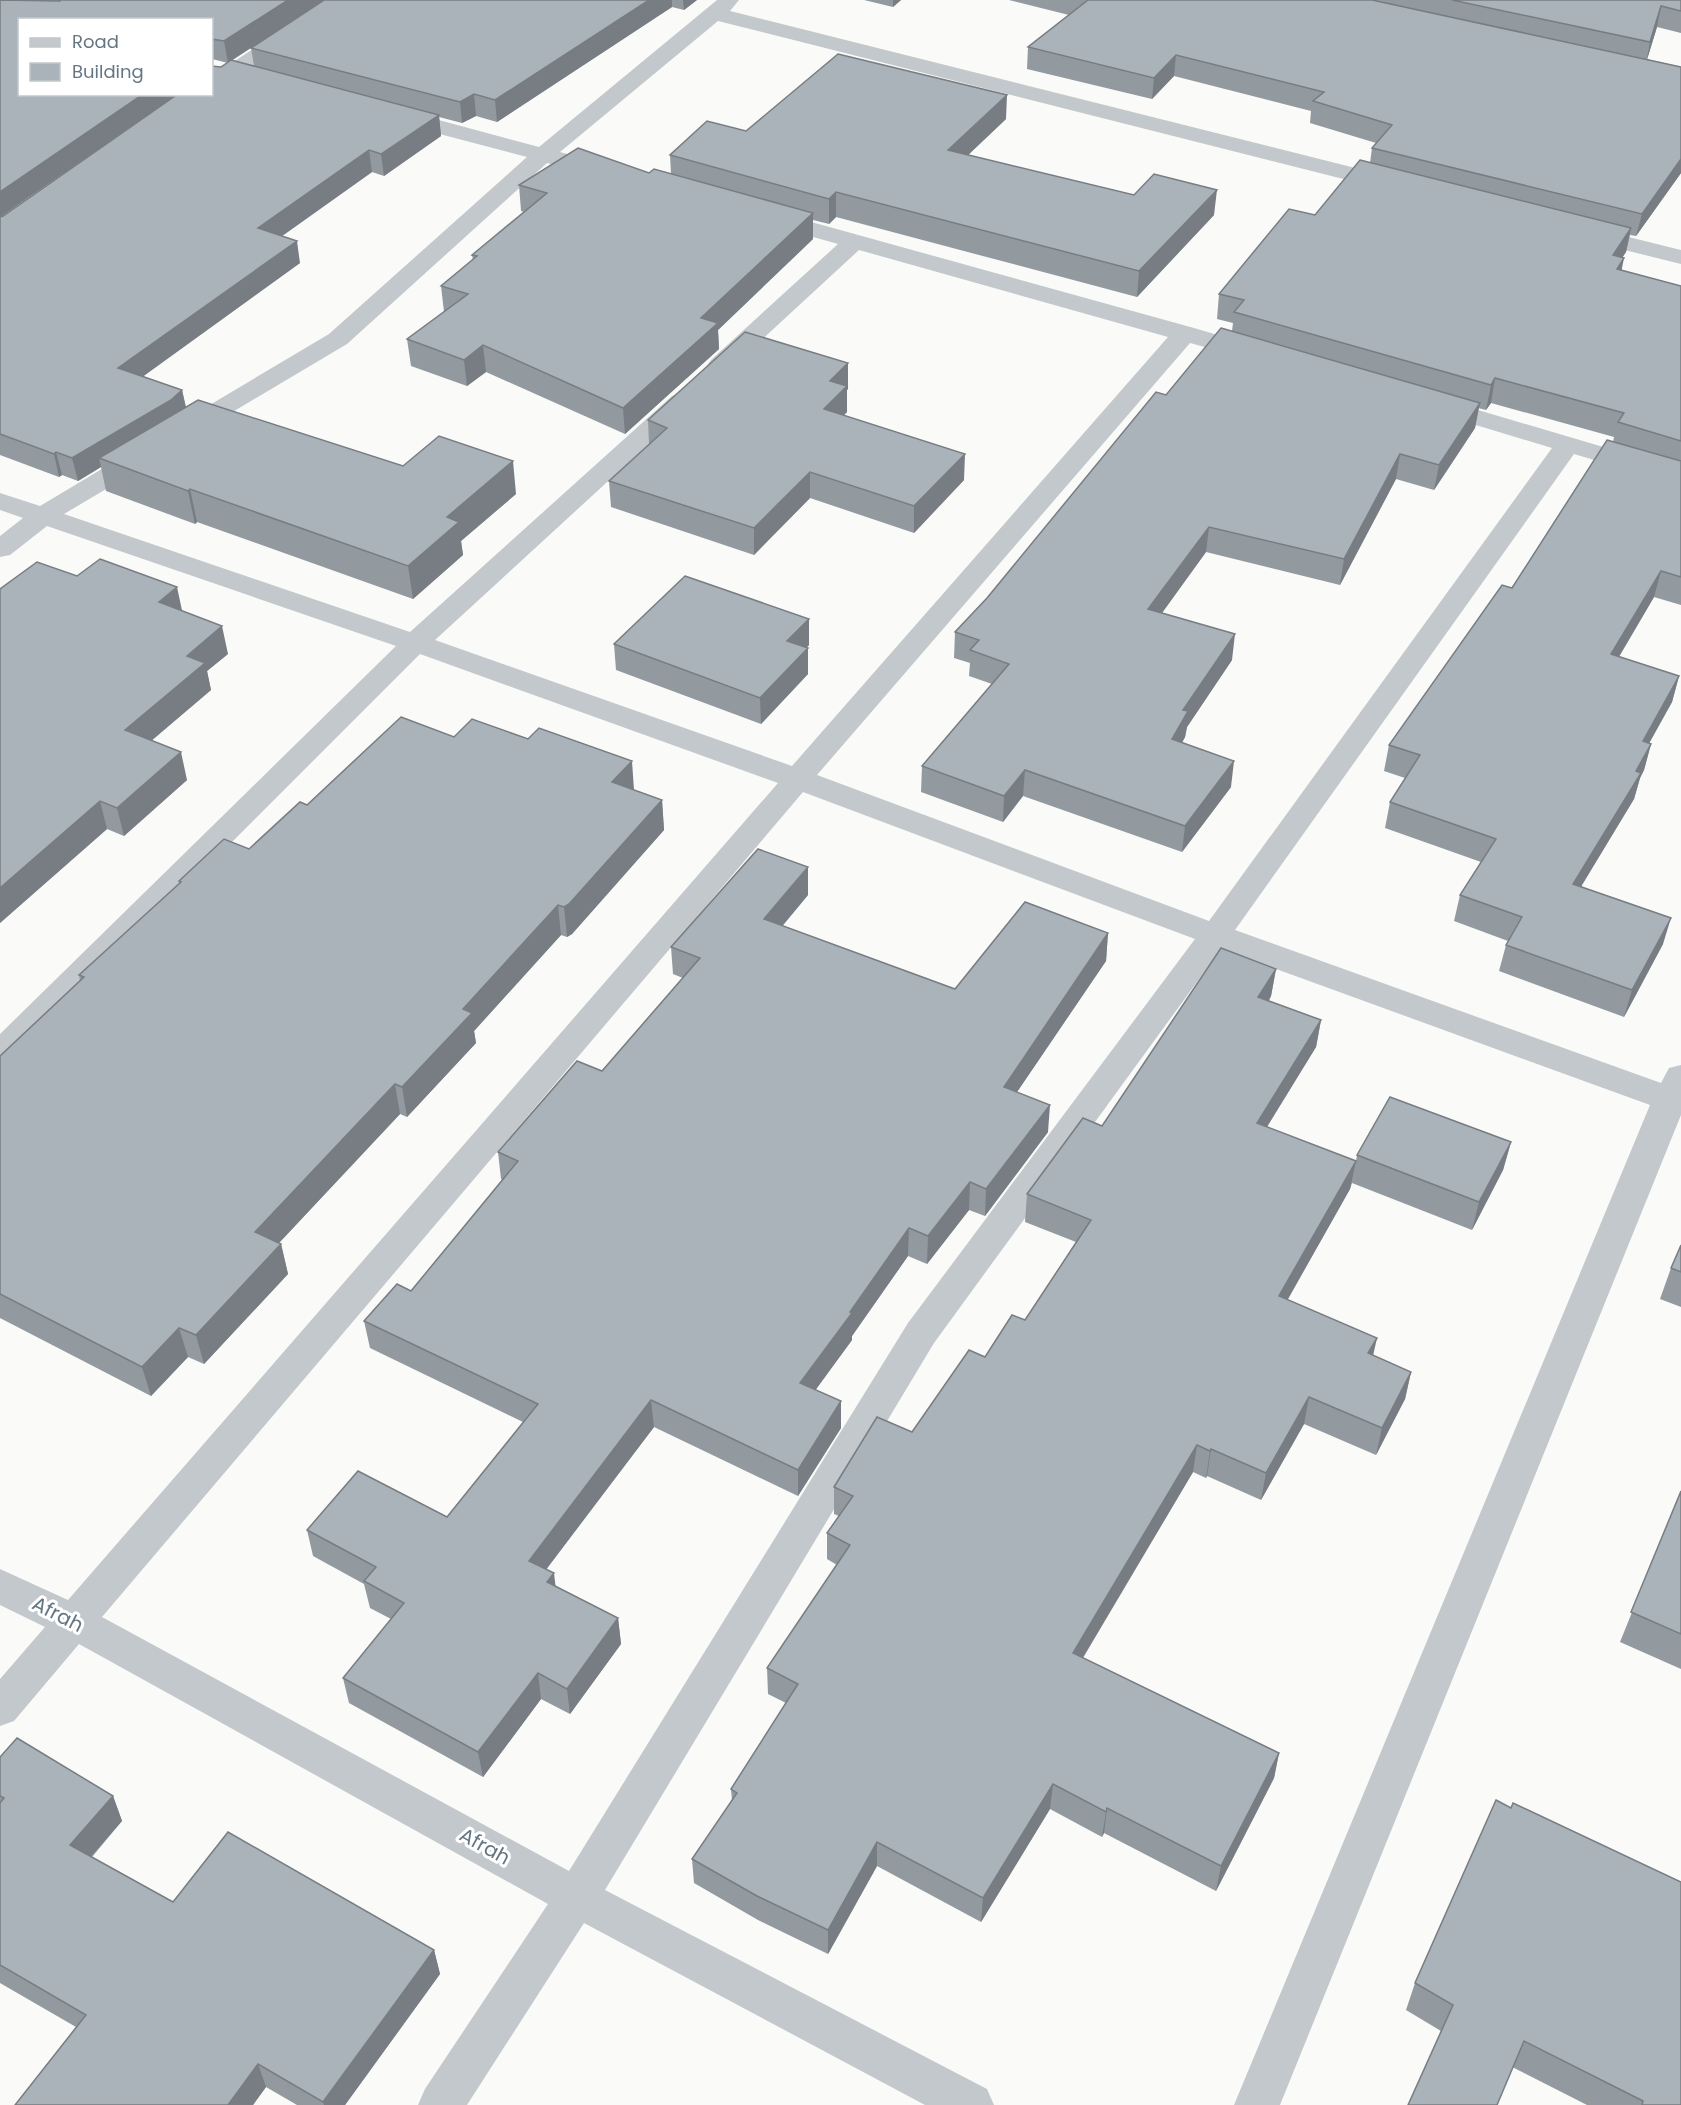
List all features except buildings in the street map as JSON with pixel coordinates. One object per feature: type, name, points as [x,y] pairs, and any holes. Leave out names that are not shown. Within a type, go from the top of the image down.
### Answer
[{"type":"street","points":[[217,75],[341,0]]},
{"type":"street","points":[[0,549],[44,515],[338,339],[544,154],[721,6],[1416,190]]},
{"type":"street","points":[[217,75],[263,81]]},
{"type":"street","points":[[375,111],[625,177]]},
{"type":"street","points":[[751,212],[1275,359]]},
{"type":"street","points":[[1566,228],[1681,257]]},
{"type":"street","points":[[0,1054],[416,644],[855,242]]},
{"type":"street","points":[[0,1708],[798,779],[1185,333]]},
{"type":"street","points":[[1411,398],[1681,478]]},
{"type":"street","points":[[441,2105],[577,1897],[921,1333],[1215,935],[1569,443]]},
{"type":"street","points":[[0,501],[416,644],[798,779],[1215,935],[1677,1092],[1257,2105]]},
{"type":"street","name":"Afrah","points":[[0,1586],[75,1622],[577,1897],[971,2105]]}]
